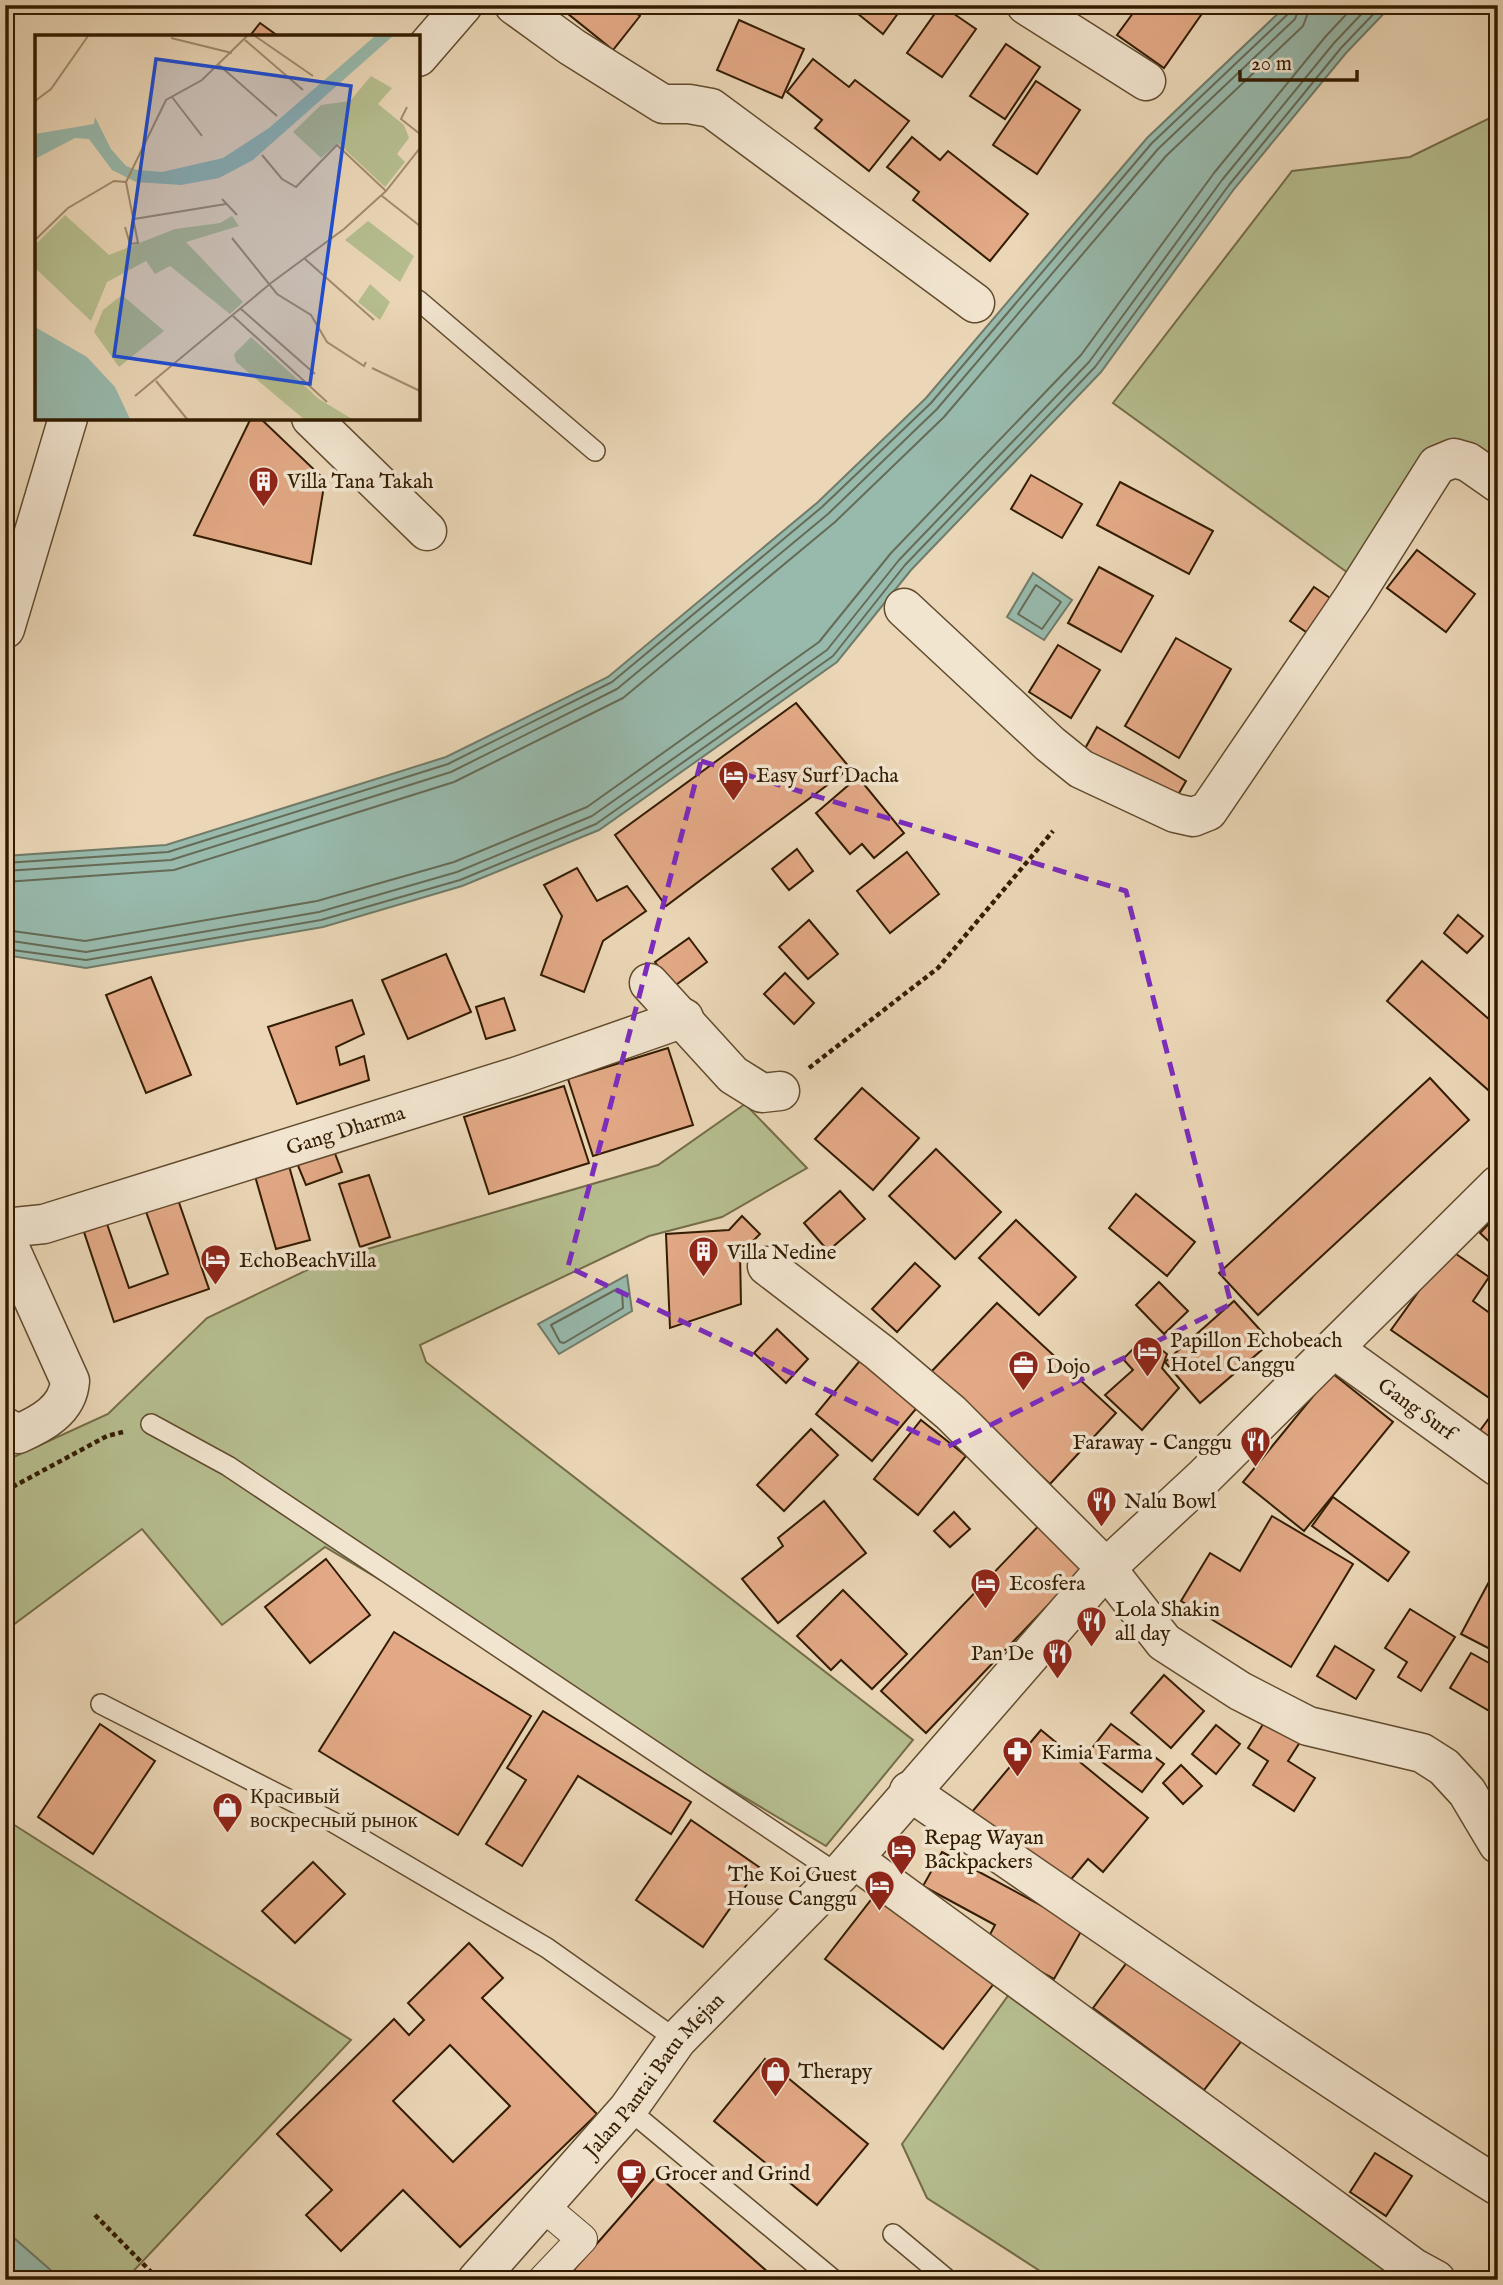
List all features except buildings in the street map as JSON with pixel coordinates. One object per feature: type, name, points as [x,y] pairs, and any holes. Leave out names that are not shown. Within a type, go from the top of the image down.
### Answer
[{"type":"street","points":[[420,55],[463,5]]},
{"type":"street","points":[[514,5],[562,40],[663,104],[689,104],[711,108],[975,303]]},
{"type":"street","points":[[1026,5],[1146,81]]},
{"type":"street","points":[[5,629],[67,420]]},
{"type":"street","points":[[313,420],[427,531]]},
{"type":"street","points":[[904,608],[1050,744],[1081,769],[1175,813],[1194,817],[1208,811],[1353,598],[1437,466],[1454,458],[1468,462],[1498,483]]},
{"type":"street","points":[[649,984],[684,1018],[733,1075],[762,1093],[780,1091]]},
{"type":"street","name":"Gang Dharma","points":[[5,1228],[44,1224],[518,1076],[684,1018]]},
{"type":"street","name":"Jalan Pantai Batu Mejan","points":[[477,2280],[628,2109],[677,2040],[847,1867],[909,1791],[1106,1568],[1334,1349],[1498,1185]]},
{"type":"street","points":[[5,1237],[70,1381],[67,1394],[58,1409],[38,1425],[18,1434],[5,1427]]},
{"type":"street","points":[[767,1266],[931,1395],[1106,1568],[1164,1642],[1240,1691],[1308,1726],[1422,1754],[1444,1767],[1467,1792],[1498,1844]]},
{"type":"street","name":"Gang Surf","points":[[1334,1349],[1498,1466]]},
{"type":"street","points":[[909,1791],[1157,1964],[1359,2099],[1498,2186]]},
{"type":"street","points":[[847,1867],[1392,2252],[1436,2280]]},
{"type":"street","points":[[543,2280],[582,2239],[544,2207]]},
{"type":"lane","points":[[420,302],[595,451]]},
{"type":"lane","points":[[151,1424],[228,1466],[847,1867]]},
{"type":"lane","points":[[101,1704],[331,1821],[547,1948],[677,2040]]},
{"type":"lane","points":[[628,2109],[834,2280]]},
{"type":"lane","points":[[893,2234],[948,2280]]},
{"type":"path","points":[[780,1091],[938,968],[1053,831]]},
{"type":"path","points":[[5,1491],[107,1436],[151,1424]]},
{"type":"path","points":[[95,2215],[159,2280]]},
{"type":"path","points":[[145,2280],[152,2272]]},
{"type":"highlighted area","points":[[701,761],[1126,891],[1231,1304],[947,1447],[568,1267]]},
{"type":"green space","points":[[1498,114],[1498,465],[1466,442],[1348,573],[1113,403],[1292,171],[1410,157]]},
{"type":"green space","points":[[745,1104],[807,1168],[722,1217],[649,1236],[420,1345],[426,1362],[913,1740],[826,1846],[325,1547],[222,1625],[142,1529],[5,1631],[5,1461],[108,1414],[207,1318],[326,1261],[658,1165]]},
{"type":"green space","points":[[5,1819],[351,2040],[125,2280],[5,2280]]},
{"type":"green space","points":[[1010,1993],[1422,2280],[1054,2280],[927,2198],[902,2144]]},
{"type":"water","points":[[1287,5],[1392,5],[1346,53],[1234,189],[1101,372],[911,570],[837,662],[599,830],[462,886],[323,927],[86,968],[5,955],[5,856],[166,845],[446,757],[608,677],[818,502],[926,398],[1147,138]]},
{"type":"water","points":[[1033,573],[1072,600],[1044,640],[1007,617]]},
{"type":"water","points":[[627,1275],[632,1311],[559,1354],[538,1324]]},
{"type":"water","points":[[5,2238],[14,2238],[62,2280],[5,2280]]},
{"type":"place","name":"Villa Tana Takah","points":[[264,508]]},
{"type":"place","name":"Easy Surf Dacha","points":[[733,802]]},
{"type":"place","name":"Villa Nedine","points":[[704,1279]]},
{"type":"place","name":"EchoBeachVilla","points":[[216,1287]]},
{"type":"place","name":"Papillon Echobeach Hotel Canggu","points":[[1147,1379]]},
{"type":"place","name":"Dojo","points":[[1023,1393]]},
{"type":"place","name":"Faraway - Canggu","points":[[1255,1469]]},
{"type":"place","name":"Nalu Bowl","points":[[1101,1528]]},
{"type":"place","name":"Ecosfera","points":[[986,1610]]},
{"type":"place","name":"Lola Shakin all day","points":[[1092,1648]]},
{"type":"place","name":"Pan De","points":[[1057,1680]]},
{"type":"place","name":"Kimia Farma","points":[[1018,1779]]},
{"type":"place","name":"Красивый воскресный рынок","points":[[227,1835]]},
{"type":"place","name":"Repag Wayan Backpackers","points":[[901,1876]]},
{"type":"place","name":"The Koi Guest House Canggu","points":[[880,1913]]},
{"type":"place","name":"Therapy","points":[[775,2098]]},
{"type":"place","name":"Grocer and Grind","points":[[632,2200]]}]
